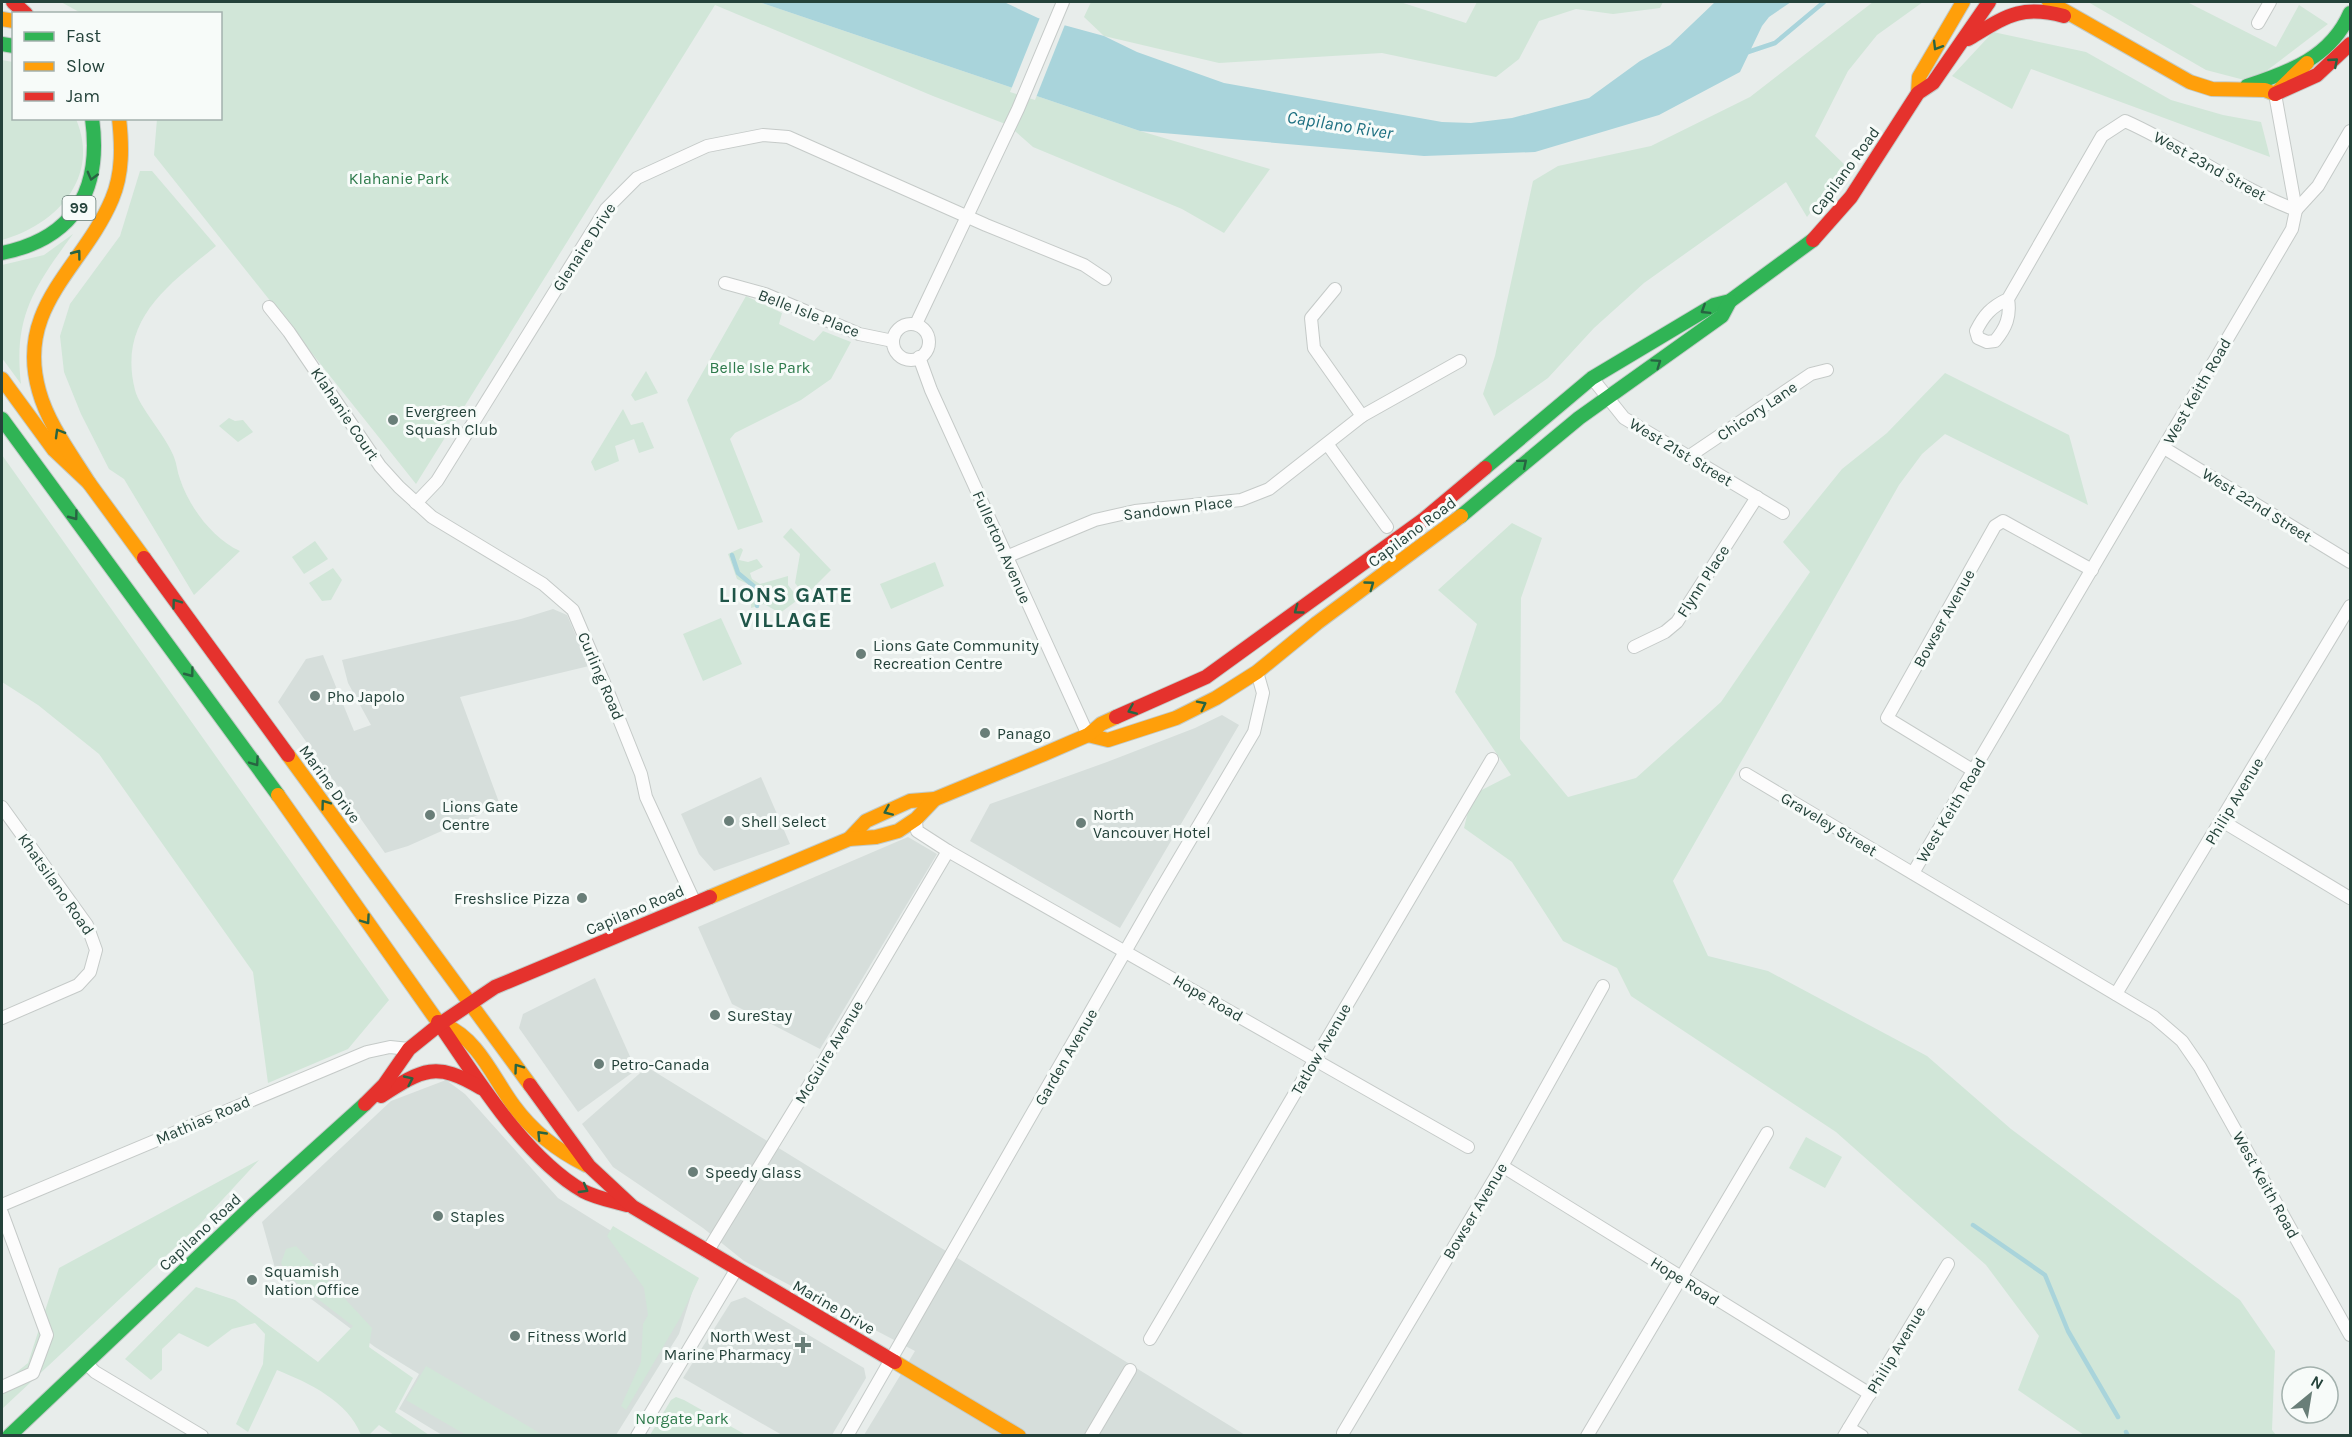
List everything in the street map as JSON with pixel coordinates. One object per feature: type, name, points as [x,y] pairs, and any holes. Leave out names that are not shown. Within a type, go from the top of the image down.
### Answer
[{"type":"main road","name":"Capilano Road","points":[[1088,735],[1108,740],[1176,718],[1216,698],[1257,672],[1317,623],[1434,537],[1530,457],[1722,316],[1730,302],[1807,245],[1838,214],[1917,93],[1919,77],[1964,2]]},
{"type":"main road","name":"Capilano Road","points":[[1917,93],[1933,84],[1989,2]]},
{"type":"main road","points":[[2049,2],[2190,82],[2212,89],[2265,90],[2275,94],[2320,74],[2337,62],[2350,44]]},
{"type":"main road","points":[[2067,2],[2083,21]]},
{"type":"main road","points":[[1962,43],[2011,13],[2043,11],[2083,21]]},
{"type":"main road","points":[[2236,89],[2290,72],[2307,63],[2340,32],[2350,13]]},
{"type":"main road","points":[[2275,94],[2301,74],[2307,63]]},
{"type":"main road","name":"99","points":[[2,253],[33,246],[50,236],[78,209],[94,173],[97,154],[92,120]]},
{"type":"main road","points":[[89,483],[45,407],[39,389],[33,352],[35,333],[48,297],[100,223],[112,201],[119,179],[122,155],[119,120]]},
{"type":"main road","name":"Capilano Road","points":[[849,839],[866,820],[909,801],[935,799],[1088,735],[1101,724],[1206,676],[1423,520],[1592,378],[1714,305],[1730,302]]},
{"type":"main road","name":"Marine Drive","points":[[2,379],[54,450],[89,483],[589,1166],[633,1207],[1019,1436]]},
{"type":"main road","name":"Marine Drive","points":[[2,418],[222,714],[484,1089],[521,1136],[545,1161],[584,1191],[633,1207]]},
{"type":"main road","points":[[1257,672],[1262,657],[1336,596],[1346,577]]},
{"type":"main road","points":[[916,822],[935,799]]},
{"type":"main road","name":"Capilano Road","points":[[9,1436],[252,1206],[359,1110],[384,1085],[409,1050],[440,1024],[471,1003],[495,987],[849,839],[878,838],[916,822]]},
{"type":"main road","points":[[440,1024],[453,1027],[469,1042],[516,1108],[549,1144],[564,1155],[589,1166]]},
{"type":"main road","points":[[359,1110],[408,1079],[433,1071],[452,1072],[484,1089]]},
{"type":"street","points":[[916,324],[1018,109],[1063,2]]},
{"type":"street","points":[[2258,23],[2270,2]]},
{"type":"street","name":"West Keith Road","points":[[2275,94],[2296,210],[2292,229],[1913,873],[2116,994],[2170,1029],[2193,1055],[2349,1329]]},
{"type":"street","name":"West 23nd Street","points":[[2008,299],[2102,136],[2125,121],[2172,143],[2260,196],[2296,210]]},
{"type":"street","name":"West Keith Road","points":[[2296,210],[2318,186],[2350,131]]},
{"type":"street","name":"Glenaire Drive","points":[[416,503],[437,481],[606,209],[637,178],[707,146],[763,135],[788,137],[968,217],[1084,265],[1105,279]]},
{"type":"street","name":"Belle Isle Place","points":[[725,283],[765,294],[860,334],[893,341]]},
{"type":"street","points":[[1335,289],[1311,318],[1314,348],[1362,416]]},
{"type":"street","name":"Klahanie Court","points":[[269,307],[289,332],[380,466],[428,514]]},
{"type":"street","points":[[916,324],[928,337],[927,349],[919,357],[904,358],[896,351],[893,341],[900,327],[916,324]]},
{"type":"street","name":"Fullerton Avenue","points":[[919,357],[1006,557],[1088,735]]},
{"type":"street","name":"Sandown Place","points":[[1006,557],[1105,518],[1135,511],[1241,500],[1269,489],[1328,445],[1362,416],[1460,361]]},
{"type":"street","name":"Chicory Lane","points":[[1688,457],[1810,374],[1827,370]]},
{"type":"street","name":"West 21st Street","points":[[1592,378],[1624,418],[1783,513]]},
{"type":"street","points":[[1328,445],[1387,527]]},
{"type":"street","name":"West 22nd Street","points":[[2164,447],[2350,562]]},
{"type":"street","name":"Flynn Place","points":[[1634,647],[1665,632],[1677,622],[1757,497]]},
{"type":"street","name":"Curling Road","points":[[428,514],[543,584],[573,610],[641,774],[646,797],[695,903]]},
{"type":"street","name":"Bowser Avenue","points":[[1974,771],[1887,718],[1995,526],[2003,520],[2092,570]]},
{"type":"street","name":"Philip Avenue","points":[[2116,994],[2350,606]]},
{"type":"street","name":"Garden Avenue","points":[[847,1436],[1254,732],[1263,693],[1257,672]]},
{"type":"street","name":"Tatlow Avenue","points":[[1150,1340],[1492,759]]},
{"type":"street","name":"Graveley Street","points":[[1746,774],[1913,873]]},
{"type":"street","name":"Khatsilano Road","points":[[2,807],[87,925],[96,950],[90,972],[78,985],[2,1018]]},
{"type":"street","points":[[2222,821],[2350,898]]},
{"type":"street","name":"Hope Road","points":[[916,822],[917,831],[948,850],[1468,1147]]},
{"type":"street","name":"McGuire Avenue","points":[[707,1252],[827,1056],[948,850]]},
{"type":"street","name":"Bowser Avenue","points":[[1343,1433],[1502,1166],[1603,986]]},
{"type":"street","name":"Mathias Road","points":[[2,1205],[341,1062],[390,1047],[409,1050]]},
{"type":"street","points":[[1587,1436],[1767,1133]]},
{"type":"street","name":"Hope Road","points":[[1502,1166],[1870,1394]]},
{"type":"street","points":[[2,1213],[47,1335],[33,1372],[2,1387]]},
{"type":"street","name":"Philip Avenue","points":[[1847,1432],[1948,1264]]},
{"type":"street","points":[[637,1436],[736,1270]]},
{"type":"street","points":[[86,1363],[95,1372],[202,1436]]},
{"type":"street","points":[[1091,1436],[1130,1370]]},
{"type":"street","points":[[1847,1432],[1862,1436]]},
{"type":"shaded area","points":[[553,609],[567,615],[589,666],[460,697],[500,805],[408,846],[385,853],[278,702],[306,659],[323,655],[354,731],[371,725],[348,683],[342,660],[521,619]]},
{"type":"shaded area","name":"North Vancouver Hotel","points":[[1222,715],[1239,725],[1120,928],[970,841],[990,804],[1107,762],[1195,728]]},
{"type":"shaded area","points":[[761,777],[790,844],[714,871],[699,854],[681,814]]},
{"type":"shaded area","points":[[908,837],[937,854],[820,1049],[732,1004],[698,927]]},
{"type":"shaded area","points":[[595,978],[636,1070],[578,1112],[519,1028],[523,1014]]},
{"type":"shaded area","points":[[647,1067],[1245,1435],[864,1435],[915,1351],[744,1261],[703,1228],[613,1167],[582,1124]]},
{"type":"shaded area","points":[[446,1080],[465,1094],[558,1198],[695,1283],[679,1334],[616,1435],[442,1435],[399,1409],[419,1374],[375,1347],[282,1277],[275,1268],[262,1222],[391,1101]]},
{"type":"shaded area","points":[[745,1297],[864,1368],[866,1378],[832,1435],[782,1435],[683,1378],[731,1302]]},
{"type":"green space","name":"Klahanie Park","points":[[61,2],[759,2],[1140,131],[1270,169],[1224,233],[1182,209],[1033,147],[1008,125],[715,5],[416,484],[154,155],[157,120],[222,120],[222,12],[79,12]]},
{"type":"green space","points":[[1091,2],[1400,2],[1466,23],[1477,2],[1663,2],[1660,8],[1613,14],[1576,9],[1539,21],[1519,59],[1496,77],[1382,53],[1219,63],[1104,36],[1084,17]]},
{"type":"green space","points":[[1873,2],[1923,2],[1877,35],[1848,71],[1815,136],[1846,166],[1807,217],[1786,182],[1644,283],[1594,328],[1548,378],[1494,416],[1483,394],[1495,356],[1533,181],[1558,166],[1651,146],[1750,97]]},
{"type":"green space","points":[[2088,2],[2187,2],[2276,47],[2299,5],[2328,24],[2252,82],[2206,70]]},
{"type":"green space","points":[[1993,32],[2086,52],[2171,100],[2223,115],[2261,122],[2270,157],[2031,69],[2012,109],[1952,76]]},
{"type":"green space","points":[[2,60],[12,62],[12,120],[76,120],[82,141],[83,161],[78,179],[69,196],[56,211],[22,233],[2,240]]},
{"type":"green space","points":[[140,171],[152,171],[216,246],[165,290],[152,306],[141,323],[134,343],[131,365],[137,397],[170,449],[189,500],[203,521],[220,539],[240,551],[194,595],[124,479],[109,469],[81,414],[64,372],[60,336],[70,304],[120,236]]},
{"type":"green space","points":[[73,234],[38,286],[24,320],[19,360],[21,384],[2,358],[2,265],[44,255]]},
{"type":"green space","name":"Belle Isle Park","points":[[746,296],[782,313],[779,324],[814,341],[823,331],[851,342],[831,379],[801,400],[735,433],[730,439],[763,522],[738,530],[687,400]]},
{"type":"green space","points":[[646,371],[658,393],[635,401],[631,395]]},
{"type":"green space","points":[[1945,373],[2069,435],[2088,505],[1945,434],[1922,454],[1899,485],[1673,881],[1708,956],[1768,971],[1927,1056],[2011,1129],[2240,1300],[2275,1351],[2272,1430],[2276,1435],[2084,1435],[2018,1390],[2039,1336],[1986,1265],[1836,1132],[1631,996],[1617,968],[1563,941],[1512,862],[1464,828],[1472,795],[1511,775],[1455,692],[1477,624],[1438,590],[1512,523],[1542,538],[1521,598],[1520,739],[1568,797],[1636,778],[1721,702],[1810,572],[1783,542],[1842,469],[1887,433]]},
{"type":"green space","points":[[623,409],[631,425],[643,422],[654,448],[639,453],[634,439],[615,446],[619,461],[595,471],[591,462]]},
{"type":"green space","points":[[229,418],[235,421],[243,420],[253,432],[238,442],[219,426]]},
{"type":"green space","points":[[2,455],[389,1000],[348,1049],[268,1083],[253,972],[99,754],[38,705],[2,682]]},
{"type":"green space","points":[[791,528],[831,570],[805,596],[795,583],[800,554],[783,537]]},
{"type":"green space","points":[[315,541],[328,559],[304,574],[292,557]]},
{"type":"green space","points":[[741,548],[743,550],[739,560],[748,562],[757,559],[763,567],[750,573],[752,579],[760,584],[788,576],[788,585],[799,599],[780,613],[764,604],[751,608],[752,586],[737,579],[728,554]]},
{"type":"green space","points":[[935,562],[944,586],[891,609],[880,584]]},
{"type":"green space","points":[[333,568],[342,580],[331,600],[322,601],[309,583]]},
{"type":"green space","points":[[721,618],[742,664],[703,681],[683,634]]},
{"type":"green space","points":[[1806,1137],[1842,1157],[1825,1188],[1789,1168]]},
{"type":"green space","points":[[259,1160],[199,1225],[2,1409],[2,1384],[28,1363],[59,1268]]},
{"type":"green space","points":[[613,1226],[699,1278],[680,1318],[626,1410],[621,1406],[641,1362],[643,1324],[648,1315],[644,1288],[607,1236]]},
{"type":"green space","points":[[296,1246],[372,1328],[369,1347],[413,1378],[395,1412],[429,1435],[394,1435],[379,1425],[369,1435],[361,1435],[347,1412],[337,1403],[314,1387],[277,1370],[248,1432],[236,1424],[263,1364],[265,1334],[255,1323],[232,1329],[208,1347],[179,1333],[162,1349],[162,1370],[151,1380],[125,1359],[196,1287],[235,1300],[318,1362],[353,1326],[288,1276],[281,1263],[286,1249]]},
{"type":"green space","points":[[426,1366],[543,1435],[466,1435],[406,1400]]},
{"type":"green space","name":"Norgate Park","points":[[676,1397],[746,1435],[650,1435],[671,1400]]},
{"type":"water","name":"Capilano River","points":[[759,2],[1004,2],[1038,18],[1104,36],[1137,52],[1224,83],[1442,122],[1471,123],[1512,118],[1589,98],[1640,61],[1670,45],[1715,2],[1791,2],[1769,17],[1762,26],[1740,72],[1659,115],[1535,152],[1424,156],[1140,131]]},
{"type":"pier","points":[[1041,15],[1066,22],[1035,100],[1010,92]]},
{"type":"waterway","points":[[1745,53],[1775,43],[1824,2]]},
{"type":"waterway","points":[[732,555],[738,573],[756,588],[757,606]]},
{"type":"waterway","points":[[1973,1225],[2045,1275],[2068,1331],[2118,1417]]},
{"type":"waterway","points":[[2126,1432],[2128,1436]]},
{"type":"traffic: fast","points":[[2247,86],[2279,75],[2308,61],[2332,41],[2350,13]]},
{"type":"traffic: fast","points":[[2,44],[12,46]]},
{"type":"traffic: fast","points":[[2,253],[27,246],[48,236],[65,223],[78,207],[87,188],[92,167],[94,144],[92,120]]},
{"type":"traffic: fast","points":[[1485,468],[1592,378],[1714,305],[1730,301],[1813,240]]},
{"type":"traffic: fast","points":[[1461,516],[1579,418],[1722,316],[1730,301]]},
{"type":"traffic: fast","points":[[2,419],[278,795]]},
{"type":"traffic: fast","points":[[9,1436],[252,1206],[365,1104]]},
{"type":"traffic: slow","points":[[1918,93],[1919,77],[1963,2]]},
{"type":"traffic: slow","points":[[2049,2],[2190,82],[2212,89],[2265,90],[2275,94],[2307,63]]},
{"type":"traffic: slow","points":[[2,19],[12,21]]},
{"type":"traffic: slow","points":[[89,483],[61,438],[43,403],[34,361],[36,335],[44,311],[56,289],[100,224],[116,189],[121,159],[119,120]]},
{"type":"traffic: slow","points":[[2,379],[54,450],[89,483],[144,558]]},
{"type":"traffic: slow","points":[[1088,735],[1108,740],[1176,718],[1216,698],[1257,672],[1317,623],[1461,516]]},
{"type":"traffic: slow","points":[[849,839],[866,821],[910,801],[935,799],[1044,754],[1088,735],[1101,724],[1116,717]]},
{"type":"traffic: slow","points":[[288,755],[530,1085]]},
{"type":"traffic: slow","points":[[278,795],[438,1022]]},
{"type":"traffic: slow","points":[[710,897],[849,839],[876,837],[898,831],[916,819],[935,799]]},
{"type":"traffic: slow","points":[[445,1025],[467,1040],[476,1050],[529,1124],[556,1147],[586,1165]]},
{"type":"traffic: slow","points":[[895,1362],[1019,1436]]},
{"type":"traffic: jam","points":[[13,2],[24,12]]},
{"type":"traffic: jam","points":[[1813,240],[1851,197],[1918,93],[1933,83],[1989,2]]},
{"type":"traffic: jam","points":[[1968,39],[1992,24],[2024,12],[2036,11],[2064,16]]},
{"type":"traffic: jam","points":[[2275,94],[2317,75],[2350,44]]},
{"type":"traffic: jam","points":[[1116,717],[1206,677],[1423,520],[1485,468]]},
{"type":"traffic: jam","points":[[144,558],[288,755]]},
{"type":"traffic: jam","points":[[365,1104],[384,1085],[409,1049],[440,1024],[495,987],[710,897]]},
{"type":"traffic: jam","points":[[438,1022],[485,1091],[521,1137],[541,1158],[583,1191],[627,1205]]},
{"type":"traffic: jam","points":[[381,1096],[419,1074],[430,1072],[452,1074],[481,1088]]},
{"type":"traffic: jam","points":[[530,1085],[589,1166],[633,1207],[895,1362]]},
{"type":"place","name":"Evergreen Squash Club","points":[[393,420]]},
{"type":"place","name":"Lions Gate Community Recreation Centre","points":[[861,654]]},
{"type":"place","name":"Pho Japolo","points":[[315,696]]},
{"type":"place","name":"Panago","points":[[985,733]]},
{"type":"place","name":"Lions Gate Centre","points":[[430,815]]},
{"type":"place","name":"Shell Select","points":[[729,821]]},
{"type":"place","name":"North Vancouver Hotel","points":[[1081,823]]},
{"type":"place","name":"Freshslice Pizza","points":[[582,898]]},
{"type":"place","name":"SureStay","points":[[715,1015]]},
{"type":"place","name":"Petro-Canada","points":[[599,1064]]},
{"type":"place","name":"Speedy Glass","points":[[693,1172]]},
{"type":"place","name":"Staples","points":[[438,1216]]},
{"type":"place","name":"Squamish Nation Office","points":[[252,1280]]},
{"type":"place","name":"Fitness World","points":[[515,1336]]},
{"type":"place","name":"North West Marine Pharmacy","points":[[803,1345]]},
{"type":"district","name":"LIONS GATE VILLAGE","points":[[786,608]]}]
